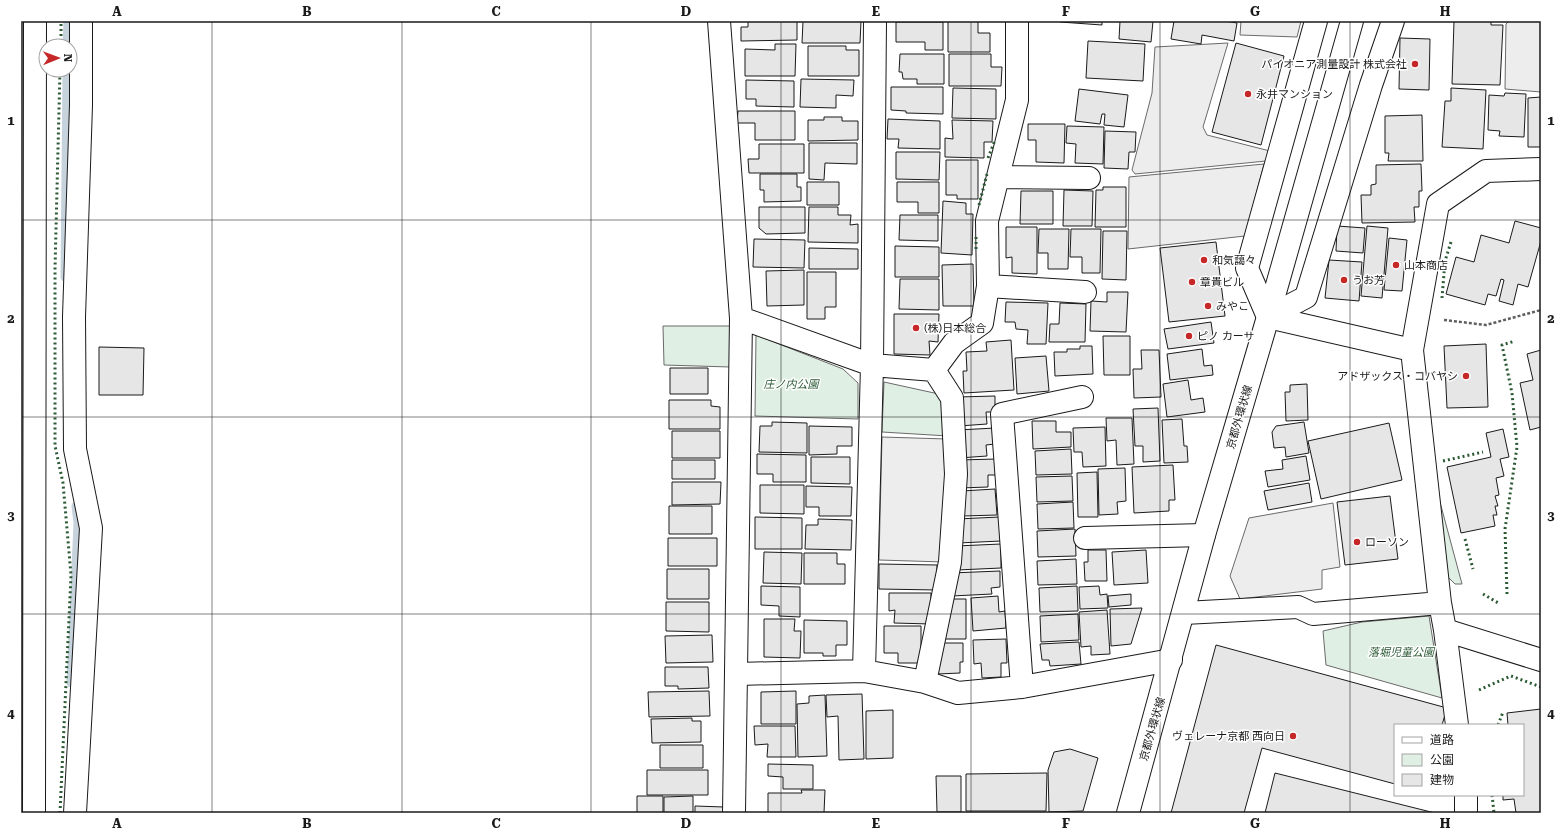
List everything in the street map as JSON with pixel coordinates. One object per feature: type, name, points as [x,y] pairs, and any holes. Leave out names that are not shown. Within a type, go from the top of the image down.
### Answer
[{"type":"street","points":[[30,802],[28,452],[35,21]]},
{"type":"street","points":[[75,813],[91,528],[75,449],[74,317],[81,105],[81,21]]},
{"type":"street","points":[[719,21],[741,318],[734,813]]},
{"type":"street","points":[[864,671],[872,365],[875,21]]},
{"type":"street","points":[[934,370],[954,343],[982,323],[988,286],[987,221],[1017,100],[1017,21]]},
{"type":"street","points":[[1268,317],[1247,268],[1316,21]]},
{"type":"street","name":"京都外環状線","points":[[1128,813],[1204,536],[1352,21]]},
{"type":"street","points":[[1268,317],[1306,298],[1371,84],[1393,21]]},
{"type":"street","points":[[1457,724],[1445,630],[1440,603],[1412,350],[1438,204],[1486,171],[1541,169]]},
{"type":"street","points":[[999,177],[1090,178]]},
{"type":"street","points":[[988,286],[1084,292]]},
{"type":"street","points":[[1268,317],[1412,350]]},
{"type":"street","points":[[741,318],[872,365],[934,370]]},
{"type":"street","points":[[926,682],[950,562],[956,474],[952,398],[934,370]]},
{"type":"street","points":[[1022,688],[1002,414],[1082,396]]},
{"type":"street","points":[[1085,538],[1204,536]]},
{"type":"street","points":[[1184,613],[1298,607],[1313,614],[1440,603]]},
{"type":"street","points":[[1445,630],[1541,660]]},
{"type":"street","points":[[737,674],[864,671],[926,682],[958,693],[1022,688],[1171,660]]},
{"type":"street","points":[[1466,796],[1466,813]]},
{"type":"path","points":[[1418,315],[1486,325],[1541,310]]},
{"type":"green space","points":[[663,326],[730,326],[730,367],[664,365]]},
{"type":"green space","name":"庄ノ内公園","points":[[756,335],[843,369],[858,383],[858,419],[755,416]]},
{"type":"green space","points":[[884,382],[948,396],[948,436],[882,432]]},
{"type":"green space","points":[[1437,491],[1462,584],[1455,584],[1447,576]]},
{"type":"green space","name":"落堀児童公園","points":[[1429,616],[1442,698],[1326,665],[1323,631],[1362,622]]},
{"type":"shaded area","points":[[1241,21],[1301,21],[1297,37],[1240,35]]},
{"type":"shaded area","points":[[1509,21],[1541,21],[1541,92],[1505,89],[1506,24]]},
{"type":"shaded area","points":[[1228,43],[1203,127],[1207,135],[1270,151],[1266,161],[1135,174],[1132,170],[1152,93],[1155,47]]},
{"type":"shaded area","points":[[1264,164],[1245,236],[1128,249],[1129,177]]},
{"type":"shaded area","points":[[882,437],[947,439],[944,562],[879,560]]},
{"type":"shaded area","points":[[1333,503],[1340,567],[1322,570],[1322,589],[1240,599],[1230,576],[1249,518]]},
{"type":"building","points":[[748,21],[797,21],[797,40],[741,41],[741,27],[748,27]]},
{"type":"building","points":[[803,21],[861,21],[860,43],[802,43]]},
{"type":"building","points":[[948,21],[978,21],[978,33],[990,33],[990,52],[948,52]]},
{"type":"building","points":[[1102,21],[1102,25],[1060,22]]},
{"type":"building","points":[[1120,21],[1153,21],[1151,42],[1119,39]]},
{"type":"building","points":[[1174,21],[1225,21],[1237,23],[1234,41],[1202,35],[1201,44],[1171,39]]},
{"type":"building","points":[[1454,21],[1491,21],[1491,25],[1503,25],[1500,85],[1452,84]]},
{"type":"building","points":[[896,22],[943,22],[943,50],[925,50],[925,42],[896,42]]},
{"type":"building","name":"パイオニア測量設計 株式会社","points":[[1400,38],[1430,39],[1429,90],[1399,89]]},
{"type":"building","points":[[1088,41],[1145,44],[1143,81],[1086,78]]},
{"type":"building","name":"永井マンション","points":[[1236,43],[1284,56],[1261,145],[1212,132]]},
{"type":"building","points":[[775,44],[796,44],[795,76],[745,76],[745,49],[775,50]]},
{"type":"building","points":[[808,46],[846,46],[846,50],[859,50],[859,76],[808,76]]},
{"type":"building","points":[[900,54],[944,54],[944,84],[917,84],[917,79],[903,79],[902,72],[899,72]]},
{"type":"building","points":[[949,54],[991,54],[991,67],[1002,67],[1001,86],[949,86]]},
{"type":"building","points":[[801,79],[854,80],[853,96],[836,95],[836,108],[800,107]]},
{"type":"building","points":[[746,80],[794,81],[794,107],[756,106],[756,99],[746,99]]},
{"type":"building","points":[[891,87],[943,87],[943,114],[906,113],[906,111],[891,110]]},
{"type":"building","points":[[953,88],[996,89],[996,119],[952,118]]},
{"type":"building","points":[[1451,88],[1486,90],[1483,149],[1442,147],[1445,101],[1451,101]]},
{"type":"building","points":[[1079,89],[1128,95],[1124,127],[1104,125],[1105,114],[1102,114],[1100,124],[1075,121]]},
{"type":"building","points":[[1505,93],[1526,94],[1524,137],[1499,136],[1500,131],[1488,130],[1489,95],[1504,96]]},
{"type":"building","points":[[1541,97],[1541,147],[1528,147],[1528,98]]},
{"type":"building","points":[[738,111],[795,111],[795,140],[755,140],[755,123],[737,123]]},
{"type":"building","points":[[1422,115],[1423,161],[1388,161],[1389,153],[1385,153],[1385,116]]},
{"type":"building","points":[[824,117],[842,117],[842,121],[858,121],[858,140],[808,141],[808,120],[824,120]]},
{"type":"building","points":[[888,119],[940,121],[940,149],[898,148],[899,139],[887,139]]},
{"type":"building","points":[[952,120],[993,121],[992,142],[984,142],[984,158],[945,157],[945,138],[953,139]]},
{"type":"building","points":[[1028,124],[1065,124],[1064,163],[1036,162],[1036,140],[1028,140]]},
{"type":"building","points":[[1067,126],[1104,127],[1103,164],[1075,163],[1076,144],[1066,143]]},
{"type":"building","points":[[1105,131],[1136,132],[1135,152],[1129,152],[1128,169],[1104,168]]},
{"type":"building","points":[[809,143],[857,143],[857,164],[825,163],[824,180],[809,179]]},
{"type":"building","points":[[759,144],[804,144],[804,173],[749,173],[748,159],[759,159]]},
{"type":"building","points":[[896,152],[940,152],[939,180],[896,179]]},
{"type":"building","points":[[946,160],[978,160],[978,199],[957,199],[957,195],[946,195]]},
{"type":"building","points":[[1421,164],[1422,191],[1419,191],[1419,207],[1414,207],[1415,222],[1362,223],[1361,195],[1371,195],[1371,185],[1376,184],[1376,165]]},
{"type":"building","points":[[760,174],[797,174],[797,187],[801,187],[801,201],[764,202],[764,190],[760,190]]},
{"type":"building","points":[[807,182],[839,182],[839,205],[807,205]]},
{"type":"building","points":[[897,182],[939,182],[939,213],[918,213],[918,202],[897,202]]},
{"type":"building","points":[[1103,187],[1126,187],[1126,227],[1095,227],[1096,190],[1103,190]]},
{"type":"building","points":[[1064,190],[1093,191],[1092,226],[1063,226]]},
{"type":"building","points":[[1021,191],[1053,191],[1053,224],[1020,224]]},
{"type":"building","points":[[943,201],[966,203],[966,214],[973,214],[972,255],[941,253]]},
{"type":"building","points":[[759,207],[805,207],[805,233],[766,234],[759,228]]},
{"type":"building","points":[[809,207],[838,207],[838,215],[851,215],[850,225],[858,224],[858,243],[808,242]]},
{"type":"building","points":[[900,215],[938,215],[938,241],[899,240]]},
{"type":"building","points":[[1515,221],[1541,228],[1541,241],[1528,287],[1518,284],[1513,305],[1499,301],[1504,280],[1501,279],[1496,296],[1488,294],[1485,305],[1446,294],[1456,257],[1474,262],[1481,235],[1509,243]]},
{"type":"building","points":[[1337,226],[1365,228],[1363,253],[1336,251]]},
{"type":"building","points":[[1367,226],[1388,228],[1382,298],[1361,296]]},
{"type":"building","points":[[1006,227],[1037,227],[1037,274],[1012,273],[1012,257],[1006,258]]},
{"type":"building","points":[[1039,229],[1069,229],[1068,269],[1048,269],[1048,253],[1038,253]]},
{"type":"building","points":[[1071,229],[1101,229],[1100,273],[1082,273],[1082,257],[1070,257]]},
{"type":"building","points":[[1103,231],[1127,231],[1126,280],[1102,279]]},
{"type":"building","name":"山本商店","points":[[1389,238],[1407,240],[1402,291],[1384,290]]},
{"type":"building","points":[[754,239],[805,240],[804,268],[753,267]]},
{"type":"building","name":"章貴ビル","points":[[1216,242],[1225,316],[1169,322],[1160,248]]},
{"type":"building","points":[[895,246],[939,247],[939,277],[895,277]]},
{"type":"building","points":[[809,248],[858,249],[858,269],[809,269]]},
{"type":"building","name":"うお芳","points":[[1329,260],[1362,262],[1359,301],[1325,298]]},
{"type":"building","points":[[973,264],[974,306],[943,306],[942,265]]},
{"type":"building","points":[[804,270],[804,305],[767,306],[766,271]]},
{"type":"building","points":[[807,272],[836,272],[836,307],[825,307],[825,319],[807,319]]},
{"type":"building","points":[[900,279],[939,279],[939,310],[899,309]]},
{"type":"building","points":[[1107,292],[1128,292],[1126,332],[1090,331],[1091,301],[1107,302]]},
{"type":"building","points":[[1006,302],[1048,303],[1046,344],[1027,344],[1028,330],[1016,329],[1015,322],[1005,322]]},
{"type":"building","points":[[1060,303],[1086,304],[1085,342],[1049,342],[1050,324],[1059,324]]},
{"type":"building","name":"(株)日本総合","points":[[894,314],[939,314],[938,342],[929,341],[930,355],[894,354]]},
{"type":"building","name":"ピノ カーサ","points":[[1211,322],[1214,343],[1168,349],[1164,329]]},
{"type":"building","points":[[1103,336],[1130,336],[1130,375],[1104,375]]},
{"type":"building","points":[[1011,340],[1014,390],[964,393],[963,371],[967,371],[966,352],[987,351],[986,342]]},
{"type":"building","name":"アドザックス・コバヤシ","points":[[1486,344],[1488,407],[1447,408],[1444,346]]},
{"type":"building","points":[[1080,346],[1092,346],[1093,374],[1055,376],[1054,352],[1067,352],[1067,349],[1080,349]]},
{"type":"building","points":[[99,347],[144,348],[143,395],[99,395]]},
{"type":"building","points":[[1202,349],[1204,366],[1212,365],[1213,375],[1170,380],[1167,354]]},
{"type":"building","points":[[1141,350],[1159,350],[1161,397],[1134,398],[1133,369],[1142,369]]},
{"type":"building","points":[[1541,350],[1541,427],[1530,430],[1520,383],[1533,380],[1527,354]]},
{"type":"building","points":[[1046,356],[1049,391],[1017,394],[1015,358]]},
{"type":"building","points":[[670,368],[708,368],[708,394],[670,394]]},
{"type":"building","points":[[1188,380],[1191,400],[1203,398],[1205,412],[1167,417],[1163,384]]},
{"type":"building","points":[[1307,384],[1308,420],[1286,421],[1285,392],[1290,392],[1290,385]]},
{"type":"building","points":[[995,396],[995,412],[986,412],[987,424],[959,426],[958,397]]},
{"type":"building","points":[[669,400],[711,400],[711,406],[720,407],[720,429],[669,429]]},
{"type":"building","points":[[1158,408],[1160,461],[1143,462],[1143,446],[1135,446],[1133,409]]},
{"type":"building","points":[[1106,418],[1132,418],[1134,464],[1117,465],[1116,440],[1107,441]]},
{"type":"building","points":[[1182,419],[1184,446],[1187,446],[1188,462],[1164,463],[1162,420]]},
{"type":"building","points":[[1032,421],[1056,421],[1056,432],[1071,432],[1071,447],[1033,449]]},
{"type":"building","points":[[772,422],[807,423],[807,453],[759,452],[760,426],[772,426]]},
{"type":"building","points":[[1304,422],[1309,453],[1286,457],[1285,447],[1274,448],[1272,432],[1276,426]]},
{"type":"building","points":[[1389,423],[1402,480],[1321,499],[1308,441]]},
{"type":"building","points":[[809,426],[852,427],[852,446],[837,446],[837,454],[809,455]]},
{"type":"building","points":[[1105,427],[1106,466],[1083,467],[1082,452],[1074,452],[1073,428]]},
{"type":"building","points":[[995,428],[995,444],[986,445],[987,456],[959,458],[958,430]]},
{"type":"building","points":[[1503,429],[1509,457],[1500,459],[1504,476],[1496,478],[1499,495],[1495,496],[1498,506],[1495,506],[1497,515],[1493,515],[1495,526],[1461,533],[1447,467],[1491,457],[1486,433]]},
{"type":"building","points":[[672,431],[720,431],[720,458],[672,458]]},
{"type":"building","points":[[1071,449],[1072,474],[1036,475],[1035,451]]},
{"type":"building","points":[[757,454],[806,455],[806,482],[773,482],[773,474],[757,474]]},
{"type":"building","points":[[1306,456],[1310,480],[1268,487],[1265,471],[1283,469],[1282,460]]},
{"type":"building","points":[[811,457],[850,457],[850,484],[811,483]]},
{"type":"building","points":[[996,459],[997,475],[988,475],[988,487],[960,488],[959,460]]},
{"type":"building","points":[[672,460],[715,460],[715,479],[672,479]]},
{"type":"building","points":[[1173,465],[1175,500],[1169,500],[1169,511],[1134,513],[1132,467]]},
{"type":"building","points":[[1125,468],[1126,501],[1117,502],[1118,514],[1099,515],[1098,469]]},
{"type":"building","points":[[1097,472],[1098,517],[1078,517],[1077,473]]},
{"type":"building","points":[[1072,476],[1073,501],[1037,502],[1036,477]]},
{"type":"building","points":[[672,482],[721,482],[720,504],[672,505]]},
{"type":"building","points":[[1309,483],[1312,502],[1268,510],[1264,491]]},
{"type":"building","points":[[760,485],[804,485],[804,514],[760,513]]},
{"type":"building","points":[[806,486],[852,487],[851,516],[819,516],[819,507],[806,507]]},
{"type":"building","points":[[995,489],[997,515],[963,516],[962,491]]},
{"type":"building","points":[[1390,496],[1398,559],[1345,565],[1337,502]]},
{"type":"building","points":[[1073,502],[1074,528],[1038,529],[1037,504]]},
{"type":"building","points":[[669,506],[712,506],[712,534],[669,534]]},
{"type":"building","points":[[755,517],[802,518],[802,549],[755,549]]},
{"type":"building","points":[[1000,517],[1001,541],[958,543],[957,519]]},
{"type":"building","points":[[818,519],[852,520],[851,550],[805,549],[806,525],[818,525]]},
{"type":"building","points":[[1075,529],[1076,556],[1038,557],[1037,531]]},
{"type":"building","points":[[668,538],[717,538],[717,566],[668,566]]},
{"type":"building","points":[[1001,544],[1001,568],[957,570],[956,546]]},
{"type":"building","points":[[1088,550],[1106,550],[1107,581],[1085,581],[1084,562],[1088,562]]},
{"type":"building","points":[[1146,550],[1148,583],[1114,585],[1112,552]]},
{"type":"building","points":[[764,552],[802,553],[801,584],[763,583]]},
{"type":"building","points":[[804,553],[837,553],[837,564],[845,564],[845,584],[804,584]]},
{"type":"building","points":[[1076,559],[1077,584],[1038,585],[1037,561]]},
{"type":"building","points":[[879,564],[937,565],[937,590],[879,589]]},
{"type":"building","points":[[667,569],[709,569],[709,599],[667,599]]},
{"type":"building","points":[[1000,571],[1000,587],[991,588],[992,594],[952,596],[951,573]]},
{"type":"building","points":[[761,586],[800,587],[800,617],[779,616],[779,606],[761,605]]},
{"type":"building","points":[[1077,586],[1078,611],[1040,612],[1039,588]]},
{"type":"building","points":[[1099,586],[1100,595],[1107,594],[1108,608],[1080,609],[1079,587]]},
{"type":"building","points":[[889,593],[931,593],[931,624],[894,623],[895,610],[889,611]]},
{"type":"building","points":[[1131,594],[1131,605],[1109,607],[1108,596]]},
{"type":"building","points":[[998,596],[999,612],[1005,611],[1006,628],[973,631],[971,598]]},
{"type":"building","points":[[947,599],[966,599],[966,639],[940,639]]},
{"type":"building","points":[[666,602],[709,602],[709,632],[666,631]]},
{"type":"building","points":[[1142,608],[1131,644],[1111,646],[1110,609]]},
{"type":"building","points":[[1107,610],[1110,654],[1091,655],[1091,646],[1081,647],[1079,612]]},
{"type":"building","points":[[1078,614],[1079,640],[1041,642],[1040,616]]},
{"type":"building","points":[[764,619],[795,619],[794,631],[801,631],[800,658],[764,657]]},
{"type":"building","points":[[804,620],[847,621],[847,645],[836,645],[836,656],[823,656],[823,653],[804,653]]},
{"type":"building","points":[[884,626],[921,626],[921,663],[898,663],[898,653],[884,653]]},
{"type":"building","points":[[712,635],[713,662],[666,663],[665,636]]},
{"type":"building","points":[[1006,639],[1007,663],[1001,663],[1001,677],[982,678],[981,663],[974,664],[973,640]]},
{"type":"building","points":[[1079,642],[1081,664],[1050,666],[1049,660],[1042,660],[1040,644]]},
{"type":"building","points":[[936,643],[963,643],[963,662],[960,662],[960,673],[937,674]]},
{"type":"building","name":"ヴェレーナ京都 西向日","points":[[1216,645],[1447,708],[1442,724],[1394,724],[1394,784],[1262,748],[1244,813],[1171,813]]},
{"type":"building","points":[[665,667],[708,667],[709,688],[678,689],[678,686],[665,686]]},
{"type":"building","points":[[709,691],[710,716],[649,717],[648,692]]},
{"type":"building","points":[[796,691],[796,724],[761,724],[761,692]]},
{"type":"building","points":[[862,694],[864,759],[839,760],[838,716],[827,717],[826,695]]},
{"type":"building","points":[[825,695],[827,756],[798,757],[797,704],[809,703],[809,696]]},
{"type":"building","points":[[1541,709],[1541,813],[1516,813],[1514,799],[1503,800],[1503,796],[1524,796],[1524,724],[1508,724],[1507,713]]},
{"type":"building","points":[[893,710],[893,758],[866,759],[866,711]]},
{"type":"building","points":[[692,718],[692,721],[701,721],[701,742],[652,743],[651,719]]},
{"type":"building","points":[[754,726],[795,726],[796,757],[767,757],[768,744],[755,745]]},
{"type":"building","points":[[660,745],[703,745],[703,768],[660,768]]},
{"type":"building","points":[[1070,749],[1098,758],[1083,811],[1049,812],[1048,770],[1054,752]]},
{"type":"building","points":[[768,764],[813,765],[813,789],[783,789],[783,777],[768,776]]},
{"type":"building","points":[[647,770],[708,770],[708,795],[647,795]]},
{"type":"building","points":[[1047,773],[1046,811],[966,811],[966,774]]},
{"type":"building","points":[[1275,773],[1435,813],[1265,813]]},
{"type":"building","points":[[936,776],[961,776],[961,812],[937,812]]},
{"type":"building","points":[[801,790],[825,790],[824,813],[768,813],[768,793],[802,793]]},
{"type":"building","points":[[637,796],[663,796],[663,813],[637,813]]},
{"type":"building","points":[[693,796],[693,812],[664,813],[664,797]]},
{"type":"building","points":[[695,806],[724,807],[724,813],[695,813]]},
{"type":"waterway","points":[[67,38],[68,21]]},
{"type":"waterway","points":[[65,277],[67,78]]},
{"type":"waterway","points":[[71,683],[78,523],[76,506]]},
{"type":"hedge","points":[[61,21],[61,38]]},
{"type":"hedge","points":[[60,78],[55,269],[55,446],[63,483],[71,575],[60,813]]},
{"type":"hedge","points":[[988,158],[995,140]]},
{"type":"hedge","points":[[979,205],[987,174]]},
{"type":"hedge","points":[[976,237],[976,249]]},
{"type":"hedge","points":[[1442,298],[1445,261],[1451,242]]},
{"type":"hedge","points":[[1507,594],[1505,529],[1517,447],[1512,393],[1502,345],[1515,341]]},
{"type":"hedge","points":[[1443,461],[1483,452]]},
{"type":"hedge","points":[[1465,539],[1473,569]]},
{"type":"hedge","points":[[1483,594],[1500,604]]},
{"type":"hedge","points":[[1479,690],[1511,676],[1541,687]]},
{"type":"hedge","points":[[1498,724],[1503,712]]},
{"type":"hedge","points":[[1492,796],[1494,813]]},
{"type":"place","name":"パイオニア測量設計 株式会社","points":[[1415,64]]},
{"type":"place","name":"永井マンション","points":[[1248,94]]},
{"type":"place","name":"和気藹々","points":[[1204,260]]},
{"type":"place","name":"山本商店","points":[[1396,265]]},
{"type":"place","name":"うお芳","points":[[1344,280]]},
{"type":"place","name":"章貴ビル","points":[[1192,282]]},
{"type":"place","name":"みやこ","points":[[1208,306]]},
{"type":"place","name":"(株)日本総合","points":[[916,328]]},
{"type":"place","name":"ピノ カーサ","points":[[1189,336]]},
{"type":"place","name":"アドザックス・コバヤシ","points":[[1466,376]]},
{"type":"place","name":"ローソン","points":[[1357,542]]},
{"type":"place","name":"ヴェレーナ京都 西向日","points":[[1293,736]]}]
